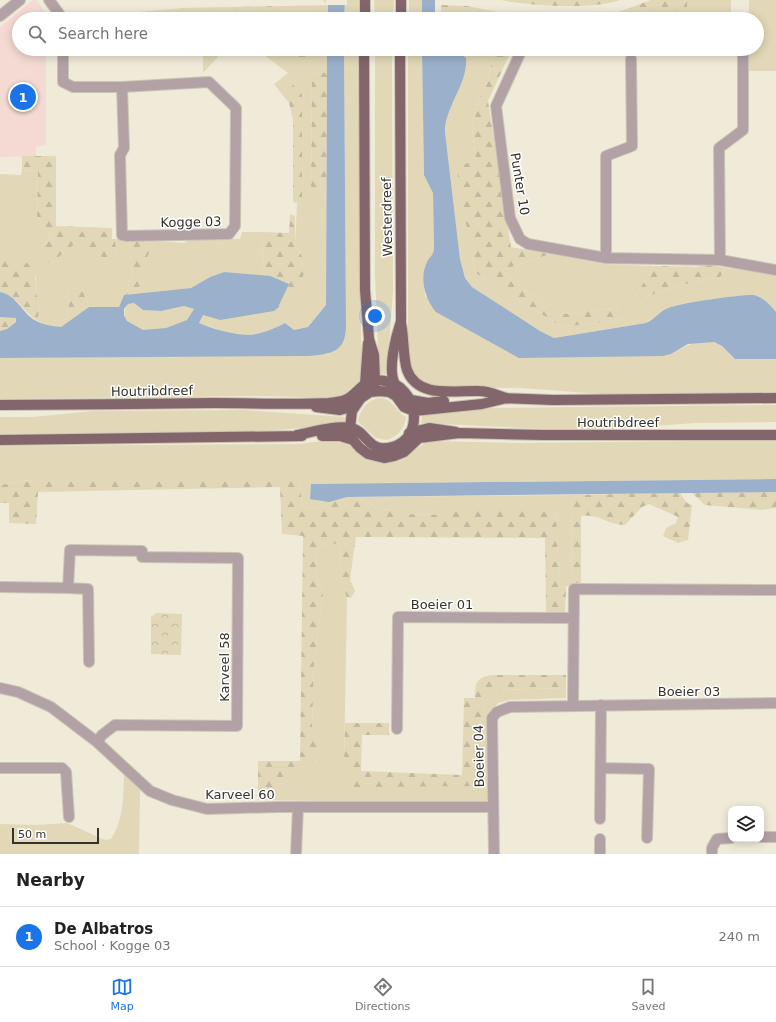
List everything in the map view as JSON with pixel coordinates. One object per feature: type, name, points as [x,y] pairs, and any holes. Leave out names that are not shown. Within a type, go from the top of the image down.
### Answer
[{"type":"main road","points":[[365,0],[365,12]]},
{"type":"main road","points":[[401,0],[401,12]]},
{"type":"main road","name":"Westerdreef","points":[[364,56],[365,290],[369,339],[368,388]]},
{"type":"main road","name":"Westerdreef","points":[[395,384],[392,373],[395,340],[401,322],[400,56]]},
{"type":"main road","points":[[401,322],[406,365],[410,376],[417,384],[436,391],[481,391],[507,398]]},
{"type":"main road","name":"Westerdreef","points":[[369,339],[374,355],[375,381]]},
{"type":"main road","points":[[375,381],[386,381],[395,384],[406,392],[411,400],[414,411],[412,437],[408,449],[399,455],[384,458],[368,454],[353,440],[350,428],[350,417],[354,406],[375,381]]},
{"type":"main road","points":[[368,388],[389,392],[396,396],[404,407],[414,411]]},
{"type":"main road","name":"Houtribdreef","points":[[0,405],[304,404],[339,402],[368,388]]},
{"type":"main road","name":"Houtribdreef","points":[[411,400],[428,403],[507,398],[553,400],[776,398]]},
{"type":"main road","name":"Houtribdreef","points":[[414,411],[482,404],[507,398]]},
{"type":"main road","name":"Houtribdreef","points":[[304,404],[330,410],[340,410],[354,406]]},
{"type":"main road","points":[[297,436],[324,430],[350,428],[357,431],[371,445],[385,448],[399,444],[412,437]]},
{"type":"main road","name":"Houtribdreef","points":[[412,437],[442,436],[459,433],[543,435],[776,435]]},
{"type":"main road","points":[[0,440],[340,436],[353,440]]},
{"type":"street","points":[[0,16],[20,0]]},
{"type":"street","points":[[52,3],[58,12]]},
{"type":"street","name":"Kogge 03","points":[[63,56],[63,82],[73,87],[122,87],[209,82],[236,108],[235,226],[229,234],[122,235],[120,154],[124,148],[122,87]]},
{"type":"street","name":"Punter 10","points":[[519,56],[496,106],[510,218],[520,239],[528,244],[606,258],[720,260],[776,270]]},
{"type":"street","points":[[720,260],[719,148],[743,130],[743,56]]},
{"type":"street","points":[[606,258],[606,156],[632,146],[631,59]]},
{"type":"street","name":"Karveel 58","points":[[68,588],[70,550],[142,551],[142,557],[238,558],[237,726],[115,725],[102,735],[96,742]]},
{"type":"street","points":[[0,587],[88,589],[89,662]]},
{"type":"street","points":[[573,705],[574,589],[776,590]]},
{"type":"street","name":"Boeier 01","points":[[397,729],[398,617],[574,618]]},
{"type":"street","name":"Karveel 60","points":[[0,688],[18,692],[50,707],[96,742],[150,791],[172,800],[207,809],[298,807],[492,807]]},
{"type":"street","name":"Boeier 03","points":[[573,705],[776,703]]},
{"type":"street","points":[[600,819],[602,704]]},
{"type":"street","name":"Boeier 04","points":[[494,854],[492,807],[492,718],[497,712],[510,707],[573,705]]},
{"type":"street","points":[[0,768],[62,768],[66,772],[69,817]]},
{"type":"street","points":[[601,768],[649,769],[647,838]]},
{"type":"street","points":[[296,854],[298,807]]},
{"type":"street","points":[[764,838],[776,837]]},
{"type":"street","points":[[712,854],[712,848],[717,839],[728,838]]},
{"type":"street","points":[[600,839],[600,854]]},
{"type":"shaded area","points":[[33,0],[36,0],[45,12],[18,12]]},
{"type":"shaded area","points":[[12,17],[12,56],[46,56],[46,145],[36,147],[36,156],[0,157],[0,27]]},
{"type":"green space","points":[[323,0],[328,0],[328,12],[281,12],[284,6],[327,5]]},
{"type":"green space","points":[[345,0],[360,0],[360,12],[344,12]]},
{"type":"green space","points":[[374,0],[394,0],[393,12],[375,12]]},
{"type":"green space","points":[[409,0],[422,0],[422,12],[409,12]]},
{"type":"green space","points":[[501,0],[620,0],[594,5],[561,6],[528,4]]},
{"type":"green space","points":[[651,0],[687,0],[687,12],[618,12]]},
{"type":"green space","points":[[687,0],[731,0],[731,12],[687,12]]},
{"type":"green space","points":[[749,0],[776,0],[776,71],[749,71],[749,56],[764,56],[764,12],[749,12]]},
{"type":"green space","points":[[441,5],[467,6],[498,12],[441,12]]},
{"type":"green space","points":[[284,6],[281,12],[138,12],[183,8]]},
{"type":"green space","points":[[203,56],[219,56],[203,73]]},
{"type":"green space","points":[[265,56],[297,56],[300,61],[310,60],[310,56],[327,56],[327,72],[312,75],[311,190],[326,192],[326,305],[308,327],[294,330],[285,323],[250,335],[231,333],[198,323],[203,315],[220,320],[301,253],[295,246],[297,203],[302,204],[293,80],[292,91],[281,93],[274,84],[288,73]]},
{"type":"green space","points":[[297,56],[310,56],[310,60],[300,61]]},
{"type":"green space","points":[[344,56],[359,56],[359,257],[362,370],[358,382],[344,394],[330,398],[262,396],[0,399],[0,358],[328,354],[346,325]]},
{"type":"green space","points":[[375,56],[392,56],[393,291],[387,374],[379,374],[375,275]]},
{"type":"green space","points":[[408,56],[422,56],[424,174],[433,193],[434,253],[425,268],[425,296],[512,354],[671,354],[696,342],[709,341],[721,346],[735,359],[776,359],[776,393],[602,394],[520,388],[435,387],[419,378],[414,371],[409,361]]},
{"type":"green space","points":[[464,56],[493,56],[489,77],[479,99],[472,128],[476,162],[468,231],[476,273],[562,327],[613,321],[627,315],[648,296],[681,285],[720,277],[727,268],[776,274],[776,312],[764,300],[754,295],[724,297],[663,310],[652,320],[646,323],[554,338],[540,331],[472,287],[465,278],[460,259],[445,132],[447,116],[466,58]]},
{"type":"green space","points":[[493,56],[509,56],[488,101],[511,247],[550,254],[502,270],[525,290],[565,314],[629,306],[654,266],[697,267],[705,264],[727,268],[720,277],[681,285],[648,296],[627,315],[613,321],[562,327],[476,273],[456,166],[476,161],[472,128],[479,99],[489,77]]},
{"type":"green space","points":[[327,72],[326,192],[311,191],[312,75]]},
{"type":"green space","points":[[293,79],[299,85],[302,96],[302,204],[293,202],[293,120],[289,103],[281,93],[292,91]]},
{"type":"green space","points":[[22,156],[56,156],[56,226],[112,228],[112,239],[115,239],[117,260],[108,260],[76,243],[51,263],[43,260],[41,248],[51,236],[37,217],[38,171],[22,170]]},
{"type":"green space","points":[[22,170],[38,171],[37,217],[51,236],[41,248],[51,263],[76,243],[108,260],[117,260],[115,239],[129,240],[132,273],[126,295],[124,295],[119,307],[89,307],[81,286],[67,292],[69,305],[64,325],[61,327],[47,326],[38,321],[39,302],[37,300],[36,277],[0,260],[0,174],[21,175]]},
{"type":"green space","points":[[290,214],[295,216],[295,246],[304,263],[304,271],[298,287],[279,307],[262,276],[263,232],[289,233]]},
{"type":"green space","points":[[242,232],[263,232],[262,276],[224,272],[210,277],[191,288],[134,294],[144,280],[143,263],[155,241],[184,243],[191,238],[240,239]]},
{"type":"green space","points":[[129,240],[155,241],[144,263],[144,280],[134,294],[126,295],[132,273]]},
{"type":"green space","points":[[550,254],[604,264],[654,266],[629,306],[565,314],[525,290],[502,270]]},
{"type":"green space","points":[[4,257],[22,260],[32,269],[36,282],[37,300],[39,302],[38,321],[10,296],[0,292],[0,260]]},
{"type":"green space","points":[[81,286],[89,307],[64,325],[69,305],[67,292]]},
{"type":"green space","points":[[134,303],[143,310],[161,311],[184,306],[194,309],[187,320],[178,325],[147,331],[133,326],[129,323],[125,316],[125,308],[128,304]]},
{"type":"green space","points":[[0,317],[16,317],[16,322],[7,329],[0,331]]},
{"type":"green space","points":[[379,398],[391,402],[406,417],[400,432],[394,437],[386,440],[376,438],[358,422],[364,407],[371,401]]},
{"type":"green space","points":[[776,405],[776,422],[695,423],[613,429],[545,429],[421,423],[422,415],[486,408]]},
{"type":"green space","points":[[243,410],[345,417],[345,424],[267,431],[0,434],[0,417],[33,417],[93,411]]},
{"type":"green space","points":[[776,440],[776,479],[311,484],[310,499],[347,497],[315,509],[302,507],[300,479],[36,479],[0,485],[0,446],[297,444],[332,441],[349,445],[370,459],[382,463],[389,463],[400,460],[430,441],[520,443]]},
{"type":"green space","points":[[36,479],[300,479],[302,507],[315,509],[347,497],[357,497],[379,509],[395,510],[404,514],[444,515],[448,507],[556,507],[559,585],[566,588],[565,612],[546,612],[545,538],[356,537],[350,579],[355,591],[351,598],[347,597],[347,599],[340,573],[341,543],[317,546],[316,577],[323,593],[314,663],[312,729],[319,736],[320,758],[293,775],[281,790],[258,789],[258,761],[300,761],[303,536],[282,534],[280,487],[38,492],[36,524],[9,523],[9,503],[0,503],[0,485]]},
{"type":"green space","points":[[776,492],[776,508],[762,510],[705,505],[692,493]]},
{"type":"green space","points":[[680,493],[687,503],[692,505],[688,540],[678,543],[663,536],[666,528],[676,523],[678,517],[649,504],[642,507],[625,525],[613,523],[593,516],[581,516],[581,586],[571,586],[572,495]]},
{"type":"green space","points":[[572,495],[571,586],[566,586],[566,588],[559,585],[556,507],[444,515],[403,514],[395,510],[379,509],[357,497]]},
{"type":"green space","points":[[341,543],[340,573],[347,599],[344,764],[352,776],[480,786],[482,711],[488,698],[504,690],[566,688],[566,698],[509,700],[498,703],[489,715],[488,804],[258,800],[258,789],[281,790],[293,775],[320,758],[312,729],[314,663],[323,593],[316,577],[317,546]]},
{"type":"green space","points":[[156,613],[182,614],[181,655],[151,654],[151,617]]},
{"type":"green space","points":[[492,675],[566,675],[566,688],[504,690],[488,698],[482,711],[481,786],[352,787],[352,776],[344,765],[345,723],[389,723],[389,735],[362,735],[361,771],[462,775],[464,698],[475,698],[476,684],[479,679]]},
{"type":"green space","points":[[124,775],[140,790],[139,854],[0,854],[0,824],[38,825],[67,823],[105,840],[111,839],[121,816]]},
{"type":"water","points":[[328,0],[345,0],[344,12],[328,12]]},
{"type":"water","points":[[422,0],[435,0],[435,12],[422,12]]},
{"type":"water","points":[[327,56],[344,56],[346,325],[343,341],[340,347],[336,350],[330,353],[307,356],[0,358],[0,331],[7,329],[16,322],[16,318],[0,317],[0,292],[13,298],[29,316],[36,321],[61,327],[89,307],[119,307],[124,295],[191,288],[210,277],[224,272],[270,276],[289,284],[279,307],[274,311],[220,320],[203,315],[199,323],[224,331],[250,335],[285,323],[294,330],[308,327],[326,305]],"holes":[[[134,303],[143,310],[161,311],[184,306],[194,309],[187,320],[166,328],[143,330],[127,321],[124,315],[124,309],[128,304]]]},
{"type":"water","points":[[422,56],[464,56],[466,58],[464,77],[449,113],[445,132],[460,259],[465,278],[472,287],[540,331],[554,338],[646,323],[666,309],[682,304],[724,297],[754,295],[764,300],[776,312],[776,359],[735,359],[722,346],[714,342],[688,344],[671,354],[663,356],[519,358],[436,312],[432,307],[424,288],[423,275],[428,260],[434,249],[433,193],[424,175]]},
{"type":"water","points":[[776,479],[776,492],[347,497],[329,502],[310,499],[311,484]]},
{"type":"pier","points":[[326,0],[347,0],[347,5],[326,5]]},
{"type":"place","name":"De Albatros","points":[[23,97]]}]
